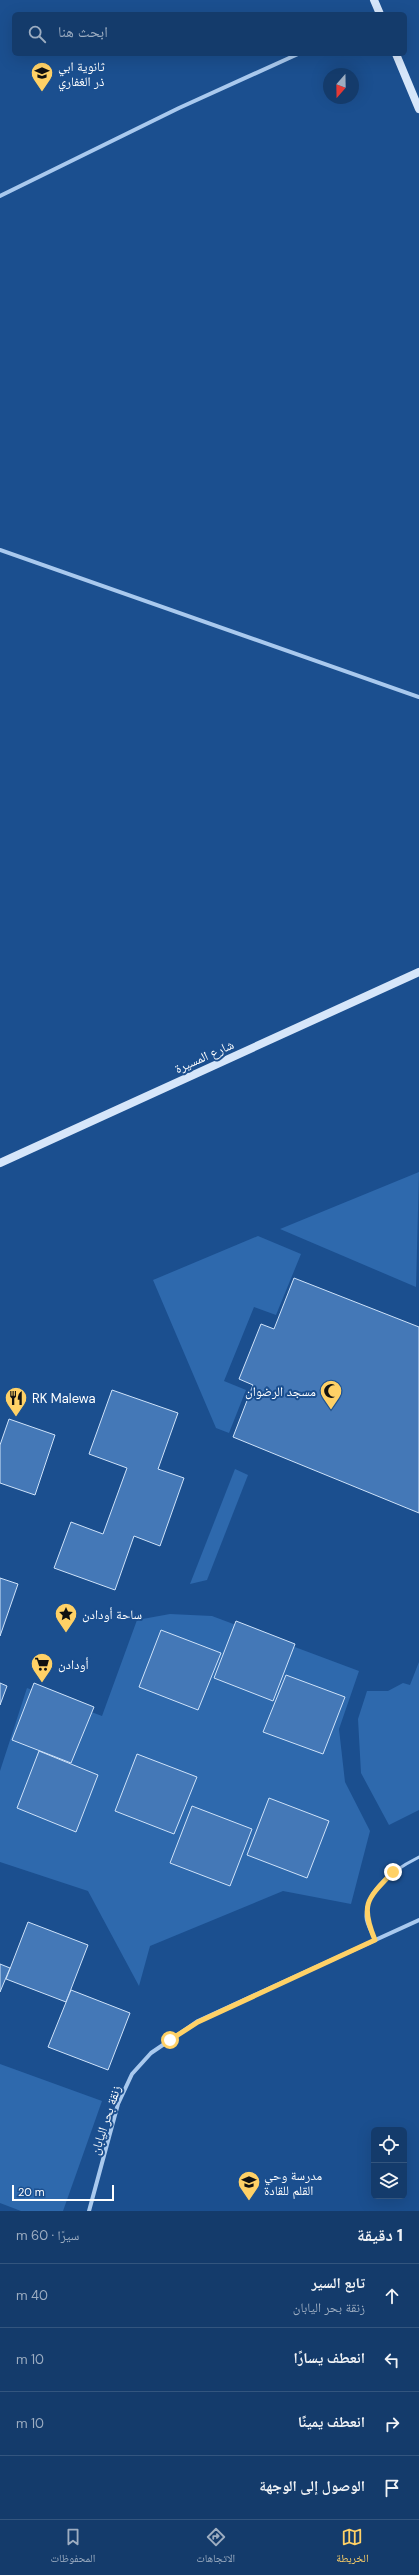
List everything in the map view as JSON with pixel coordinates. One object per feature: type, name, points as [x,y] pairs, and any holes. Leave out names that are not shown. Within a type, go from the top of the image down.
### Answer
[{"type":"street","points":[[376,1],[379,12]]},
{"type":"street","points":[[0,196],[179,108],[294,56]]},
{"type":"street","points":[[397,56],[419,109]]},
{"type":"street","points":[[0,550],[419,697]]},
{"type":"street","name":"شارع المسيرة","points":[[0,1163],[419,972]]},
{"type":"street","name":"زنقة بحر اليابان","points":[[89,2211],[118,2104],[132,2074],[151,2053],[198,2022],[419,1920]]},
{"type":"lane","points":[[375,1940],[366,1918],[367,1906],[376,1890],[393,1872],[419,1857]]},
{"type":"shaded area","points":[[419,1172],[416,1287],[280,1229]]},
{"type":"shaded area","points":[[258,1236],[301,1254],[276,1315],[254,1307],[224,1381],[246,1390],[229,1433],[216,1428],[153,1280]]},
{"type":"shaded area","points":[[235,1469],[248,1475],[207,1580],[190,1584]]},
{"type":"shaded area","points":[[170,1614],[212,1616],[359,1671],[339,1729],[345,1782],[370,1831],[351,1904],[283,1891],[150,1946],[139,1986],[88,1891],[0,1862],[0,1771],[27,1688],[102,1716],[137,1620]]},
{"type":"shaded area","points":[[419,1662],[419,1810],[389,1825],[361,1773],[358,1719],[367,1691],[388,1691],[403,1683],[410,1685]]},
{"type":"shaded area","points":[[0,2064],[102,2101],[63,2211],[21,2211],[0,2203]]},
{"type":"building","name":"مسجد الرضوان","points":[[294,1278],[419,1327],[419,1513],[233,1437],[253,1385],[239,1379],[261,1324],[274,1329]]},
{"type":"building","points":[[112,1390],[178,1413],[158,1469],[184,1478],[160,1546],[134,1536],[115,1590],[54,1568],[71,1522],[103,1534],[127,1468],[89,1454]]},
{"type":"building","points":[[9,1419],[55,1435],[35,1495],[0,1483],[0,1445]]},
{"type":"building","points":[[0,1578],[18,1584],[0,1636]]},
{"type":"building","points":[[236,1621],[295,1644],[273,1701],[214,1678]]},
{"type":"building","points":[[161,1630],[221,1653],[198,1710],[139,1687]]},
{"type":"building","points":[[286,1675],[345,1697],[323,1754],[263,1732]]},
{"type":"building","points":[[0,1683],[7,1686],[0,1705]]},
{"type":"building","points":[[34,1683],[94,1707],[71,1763],[12,1740]]},
{"type":"building","points":[[39,1751],[98,1775],[76,1832],[17,1808]]},
{"type":"building","points":[[137,1754],[197,1777],[174,1834],[115,1811]]},
{"type":"building","points":[[269,1798],[329,1821],[307,1878],[247,1855]]},
{"type":"building","points":[[192,1806],[252,1829],[230,1886],[170,1863]]},
{"type":"building","points":[[28,1922],[88,1945],[66,2002],[6,1979]]},
{"type":"building","points":[[0,1964],[10,1968],[0,1992]]},
{"type":"building","points":[[71,1990],[130,2013],[108,2070],[48,2047]]},
{"type":"place","name":"ثانوية ابي ذر الغفاري","points":[[42,92]]},
{"type":"place","name":"مسجد الرضوان","points":[[331,1410]]},
{"type":"place","name":"RK Malewa","points":[[16,1418]]},
{"type":"place","name":"ساحة أودادن","points":[[66,1634]]},
{"type":"place","name":"أودادن","points":[[42,1684]]},
{"type":"place","name":"مدرسة وحي القلم للقادة","points":[[249,2202]]},
{"type":"route","points":[[170,2040],[198,2022],[375,1940],[366,1918],[367,1906],[376,1890],[393,1872]]}]
